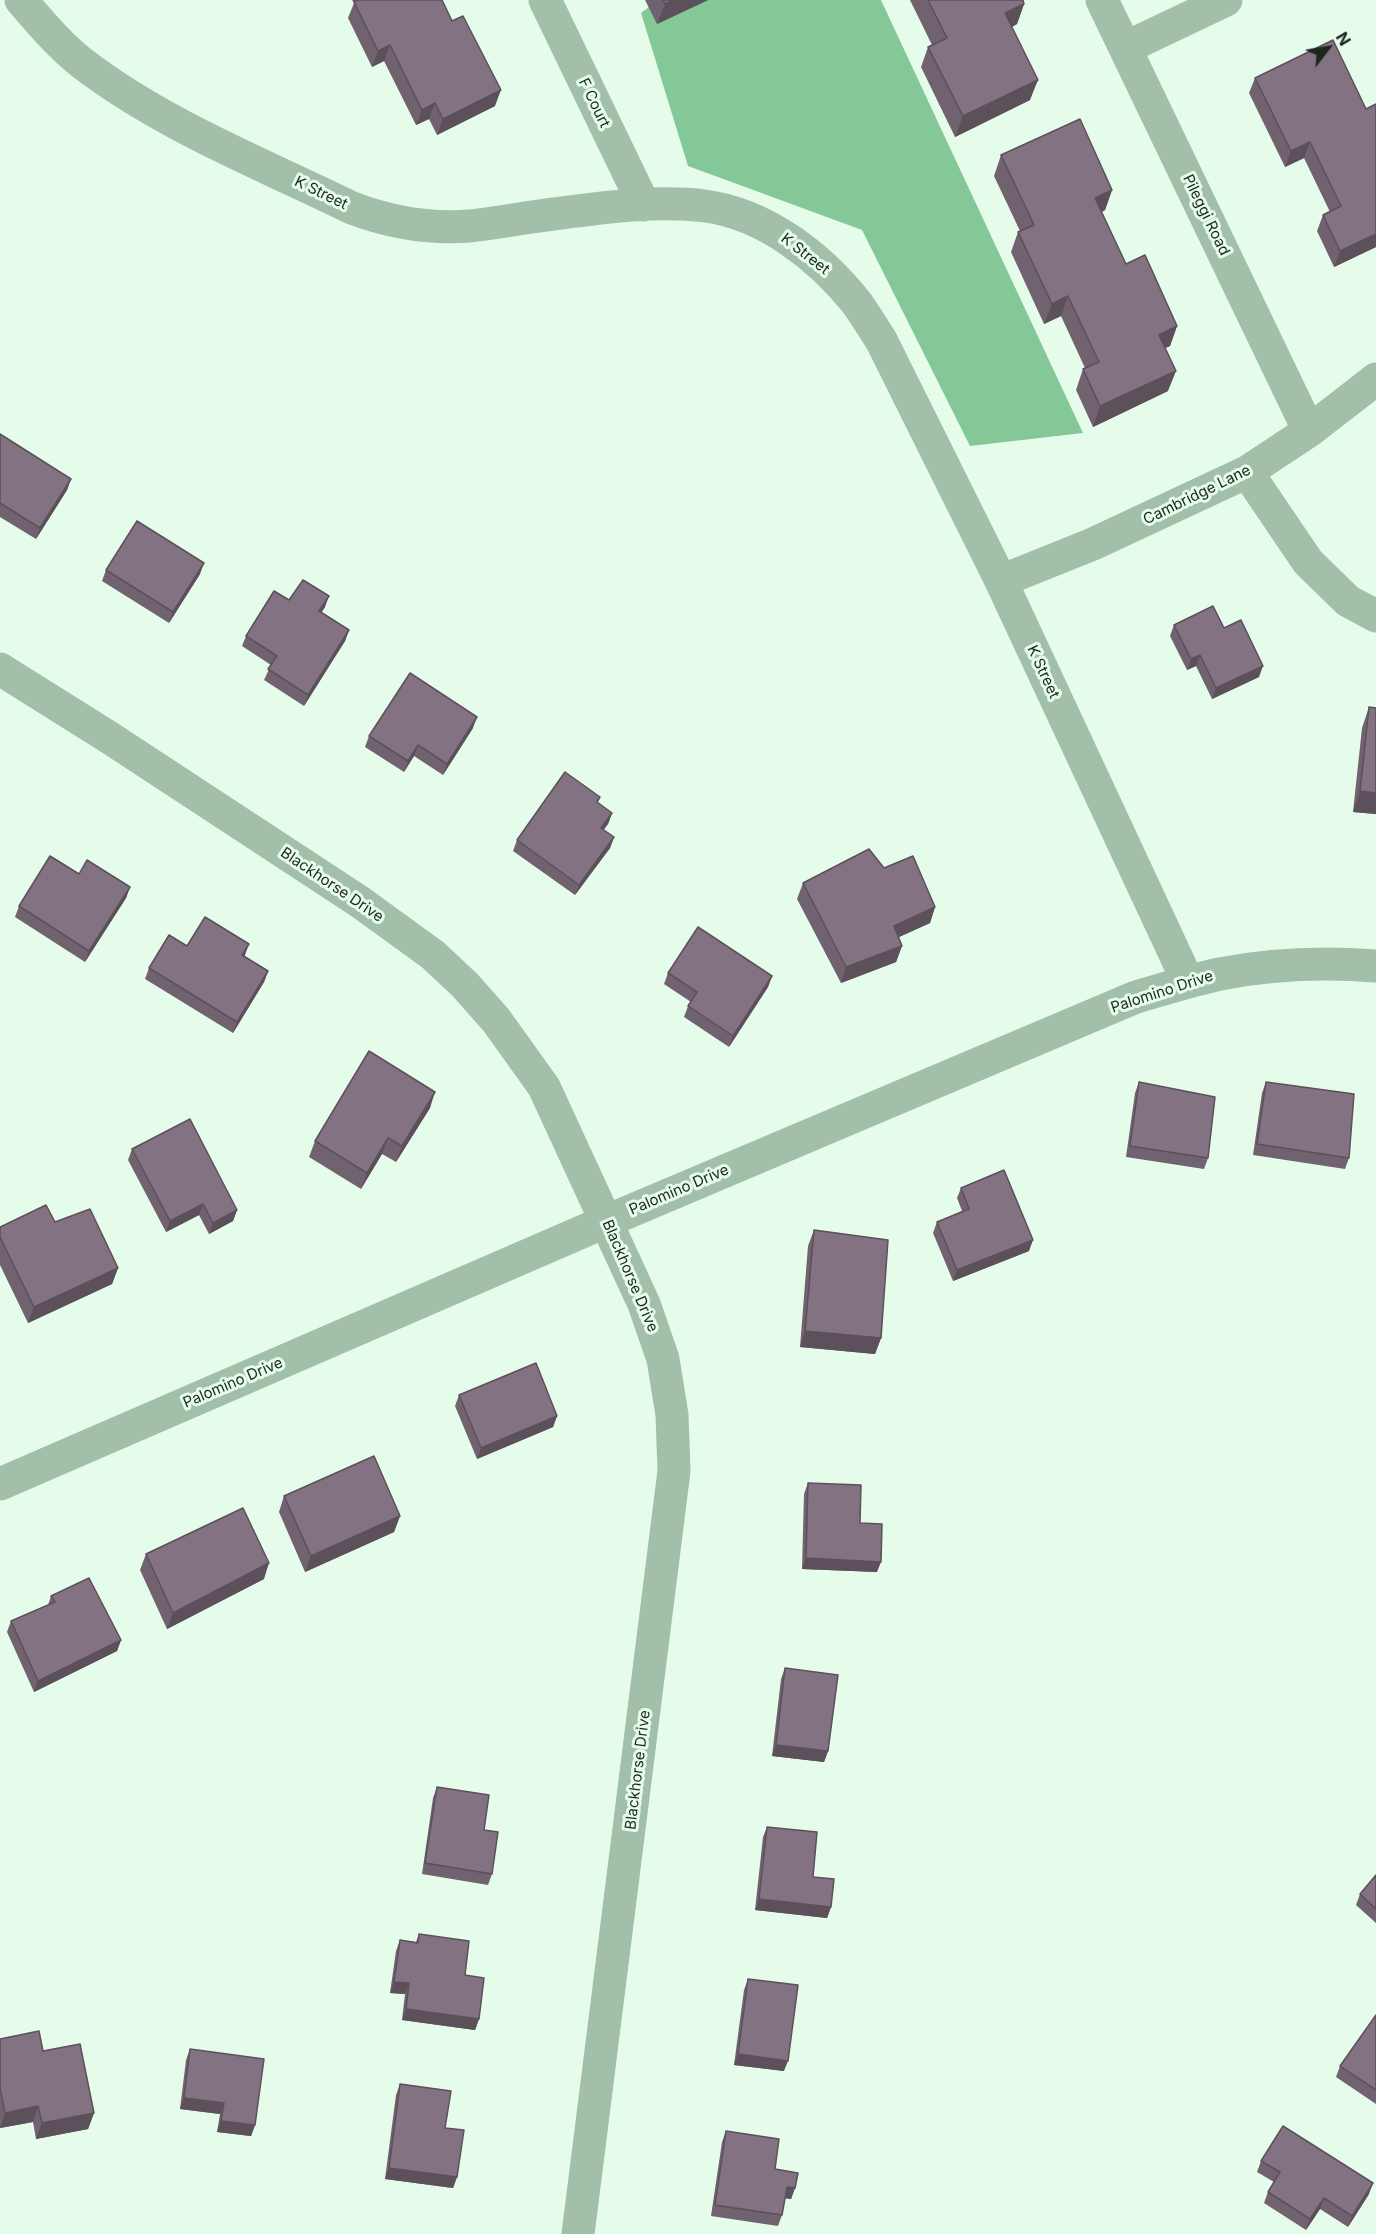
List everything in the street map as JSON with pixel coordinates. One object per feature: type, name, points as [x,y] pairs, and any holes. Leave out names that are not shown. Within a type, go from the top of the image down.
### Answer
[{"type":"street","name":"K Street","points":[[21,0],[44,28],[81,63],[159,114],[352,208],[373,216],[410,224],[468,226],[567,212],[644,205],[668,203],[707,206],[737,214],[782,234],[828,271],[857,303],[881,340],[1000,581],[1188,982]]},
{"type":"street","name":"F Court","points":[[545,0],[644,205]]},
{"type":"street","name":"Pileggi Road","points":[[1102,0],[1309,431]]},
{"type":"street","points":[[1125,48],[1226,0]]},
{"type":"street","name":"Cambridge Lane","points":[[1000,581],[1093,544],[1247,472],[1309,431],[1376,380]]},
{"type":"street","points":[[1247,472],[1308,562],[1348,601],[1376,616]]},
{"type":"street","name":"Blackhorse Drive","points":[[0,669],[110,738],[360,902],[433,955],[465,985],[496,1020],[544,1086],[644,1304],[663,1359],[672,1415],[674,1471],[578,2234]]},
{"type":"street","name":"Palomino Drive","points":[[0,1484],[607,1221],[1136,997],[1220,974],[1275,966],[1325,964],[1376,966]]},
{"type":"green space","points":[[658,0],[881,0],[1083,433],[970,446],[862,230],[688,166],[641,13]]},
{"type":"building","points":[[358,0],[442,0],[452,21],[463,16],[501,90],[443,119],[435,103],[422,110],[390,45],[378,51],[354,2]]},
{"type":"building","points":[[928,0],[1023,0],[1024,4],[1005,13],[1038,80],[963,116],[928,47],[947,38]]},
{"type":"building","points":[[1333,40],[1366,109],[1376,104],[1376,234],[1340,251],[1323,215],[1341,206],[1310,142],[1291,151],[1255,78]]},
{"type":"building","points":[[1080,119],[1112,190],[1095,198],[1126,264],[1145,255],[1177,326],[1159,335],[1176,371],[1100,406],[1083,369],[1099,362],[1068,296],[1052,304],[1018,232],[1034,225],[1001,155]]},
{"type":"building","points":[[0,434],[71,479],[40,528],[0,503]]},
{"type":"building","points":[[137,521],[204,563],[173,612],[106,570]]},
{"type":"building","points":[[303,580],[329,596],[319,611],[349,630],[308,695],[268,669],[277,656],[246,636],[274,591],[289,600]]},
{"type":"building","points":[[1213,606],[1224,628],[1241,620],[1263,666],[1216,688],[1200,655],[1191,659],[1174,625]]},
{"type":"building","points":[[410,673],[477,717],[447,764],[418,745],[408,761],[369,736]]},
{"type":"building","points":[[1369,707],[1376,708],[1376,793],[1360,791]]},
{"type":"building","points":[[565,772],[600,797],[597,802],[612,813],[601,828],[614,837],[579,885],[517,840]]},
{"type":"building","points":[[869,849],[884,868],[913,856],[935,907],[894,926],[902,946],[846,967],[803,883]]},
{"type":"building","points":[[50,856],[79,874],[87,860],[130,887],[89,951],[19,906]]},
{"type":"building","points":[[205,917],[249,944],[242,955],[268,971],[237,1022],[149,968],[169,935],[187,946]]},
{"type":"building","points":[[698,927],[772,976],[733,1036],[688,1006],[697,992],[668,973]]},
{"type":"building","points":[[369,1051],[435,1092],[402,1146],[388,1138],[367,1173],[315,1141]]},
{"type":"building","points":[[1139,1082],[1215,1097],[1208,1158],[1130,1146]]},
{"type":"building","points":[[1266,1082],[1354,1094],[1349,1158],[1257,1144]]},
{"type":"building","points":[[190,1119],[237,1210],[213,1223],[203,1204],[170,1221],[132,1149]]},
{"type":"building","points":[[1004,1170],[1033,1240],[957,1270],[937,1222],[969,1209],[961,1188]]},
{"type":"building","points":[[46,1205],[55,1222],[90,1209],[118,1268],[34,1307],[0,1237],[0,1227]]},
{"type":"building","points":[[814,1230],[888,1240],[881,1338],[805,1331]]},
{"type":"building","points":[[536,1363],[557,1416],[481,1448],[459,1395]]},
{"type":"building","points":[[374,1456],[400,1516],[311,1556],[284,1496]]},
{"type":"building","points":[[808,1483],[861,1485],[860,1523],[882,1524],[881,1562],[806,1558]]},
{"type":"building","points":[[243,1508],[269,1563],[173,1613],[146,1554]]},
{"type":"building","points":[[89,1578],[121,1640],[38,1681],[11,1621],[55,1602],[51,1596]]},
{"type":"building","points":[[785,1668],[838,1675],[828,1751],[776,1745]]},
{"type":"building","points":[[437,1787],[489,1795],[484,1830],[498,1832],[492,1874],[425,1863]]},
{"type":"building","points":[[767,1827],[817,1832],[813,1877],[834,1879],[831,1907],[759,1899]]},
{"type":"building","points":[[1376,1875],[1376,1909],[1360,1894]]},
{"type":"building","points":[[419,1934],[469,1941],[465,1975],[484,1978],[479,2019],[406,2009],[409,1983],[394,1982],[400,1940],[418,1943]]},
{"type":"building","points":[[748,1979],[798,1985],[788,2061],[738,2054]]},
{"type":"building","points":[[1376,2015],[1376,2090],[1340,2066]]},
{"type":"building","points":[[39,2031],[43,2051],[80,2044],[94,2113],[42,2123],[38,2106],[5,2113],[0,2088],[0,2039]]},
{"type":"building","points":[[190,2049],[264,2059],[255,2125],[221,2121],[224,2103],[184,2098]]},
{"type":"building","points":[[400,2084],[451,2091],[445,2128],[464,2130],[457,2177],[389,2168]]},
{"type":"building","points":[[1283,2126],[1373,2183],[1352,2216],[1324,2198],[1310,2219],[1268,2192],[1280,2172],[1261,2161]]},
{"type":"building","points":[[726,2131],[779,2139],[775,2169],[798,2173],[795,2188],[787,2187],[782,2215],[715,2205]]}]
